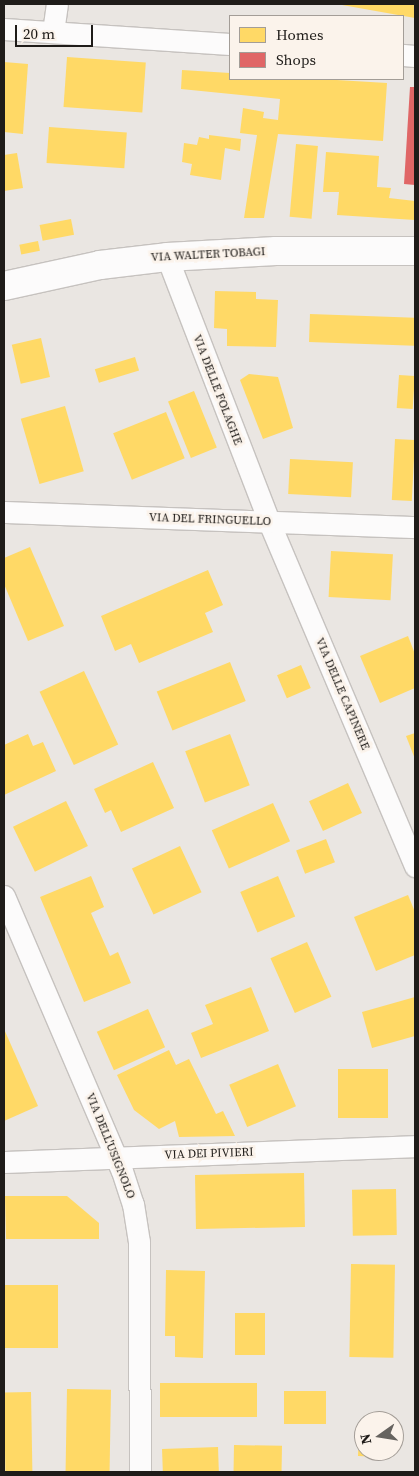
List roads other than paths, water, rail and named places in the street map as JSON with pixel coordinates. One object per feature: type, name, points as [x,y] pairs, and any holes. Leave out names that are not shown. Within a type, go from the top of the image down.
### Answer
[{"type":"street","points":[[54,32],[56,4]]},
{"type":"street","points":[[4,29],[229,44]]},
{"type":"street","name":"VIA WALTER TOBAGI","points":[[4,286],[100,265],[167,257],[268,252],[415,251]]},
{"type":"street","name":"VIA DELLE FOLAGHE","points":[[167,257],[269,522]]},
{"type":"street","name":"VIA DEL FRINGUELLO","points":[[4,512],[415,528]]},
{"type":"street","name":"VIA DELLE CAPINERE","points":[[269,522],[415,866]]},
{"type":"street","name":"VIA DELL'USIGNOLO","points":[[4,896],[116,1158],[133,1204],[139,1242],[140,1472]]},
{"type":"street","name":"VIA DEI PIVIERI","points":[[4,1162],[415,1146]]}]
